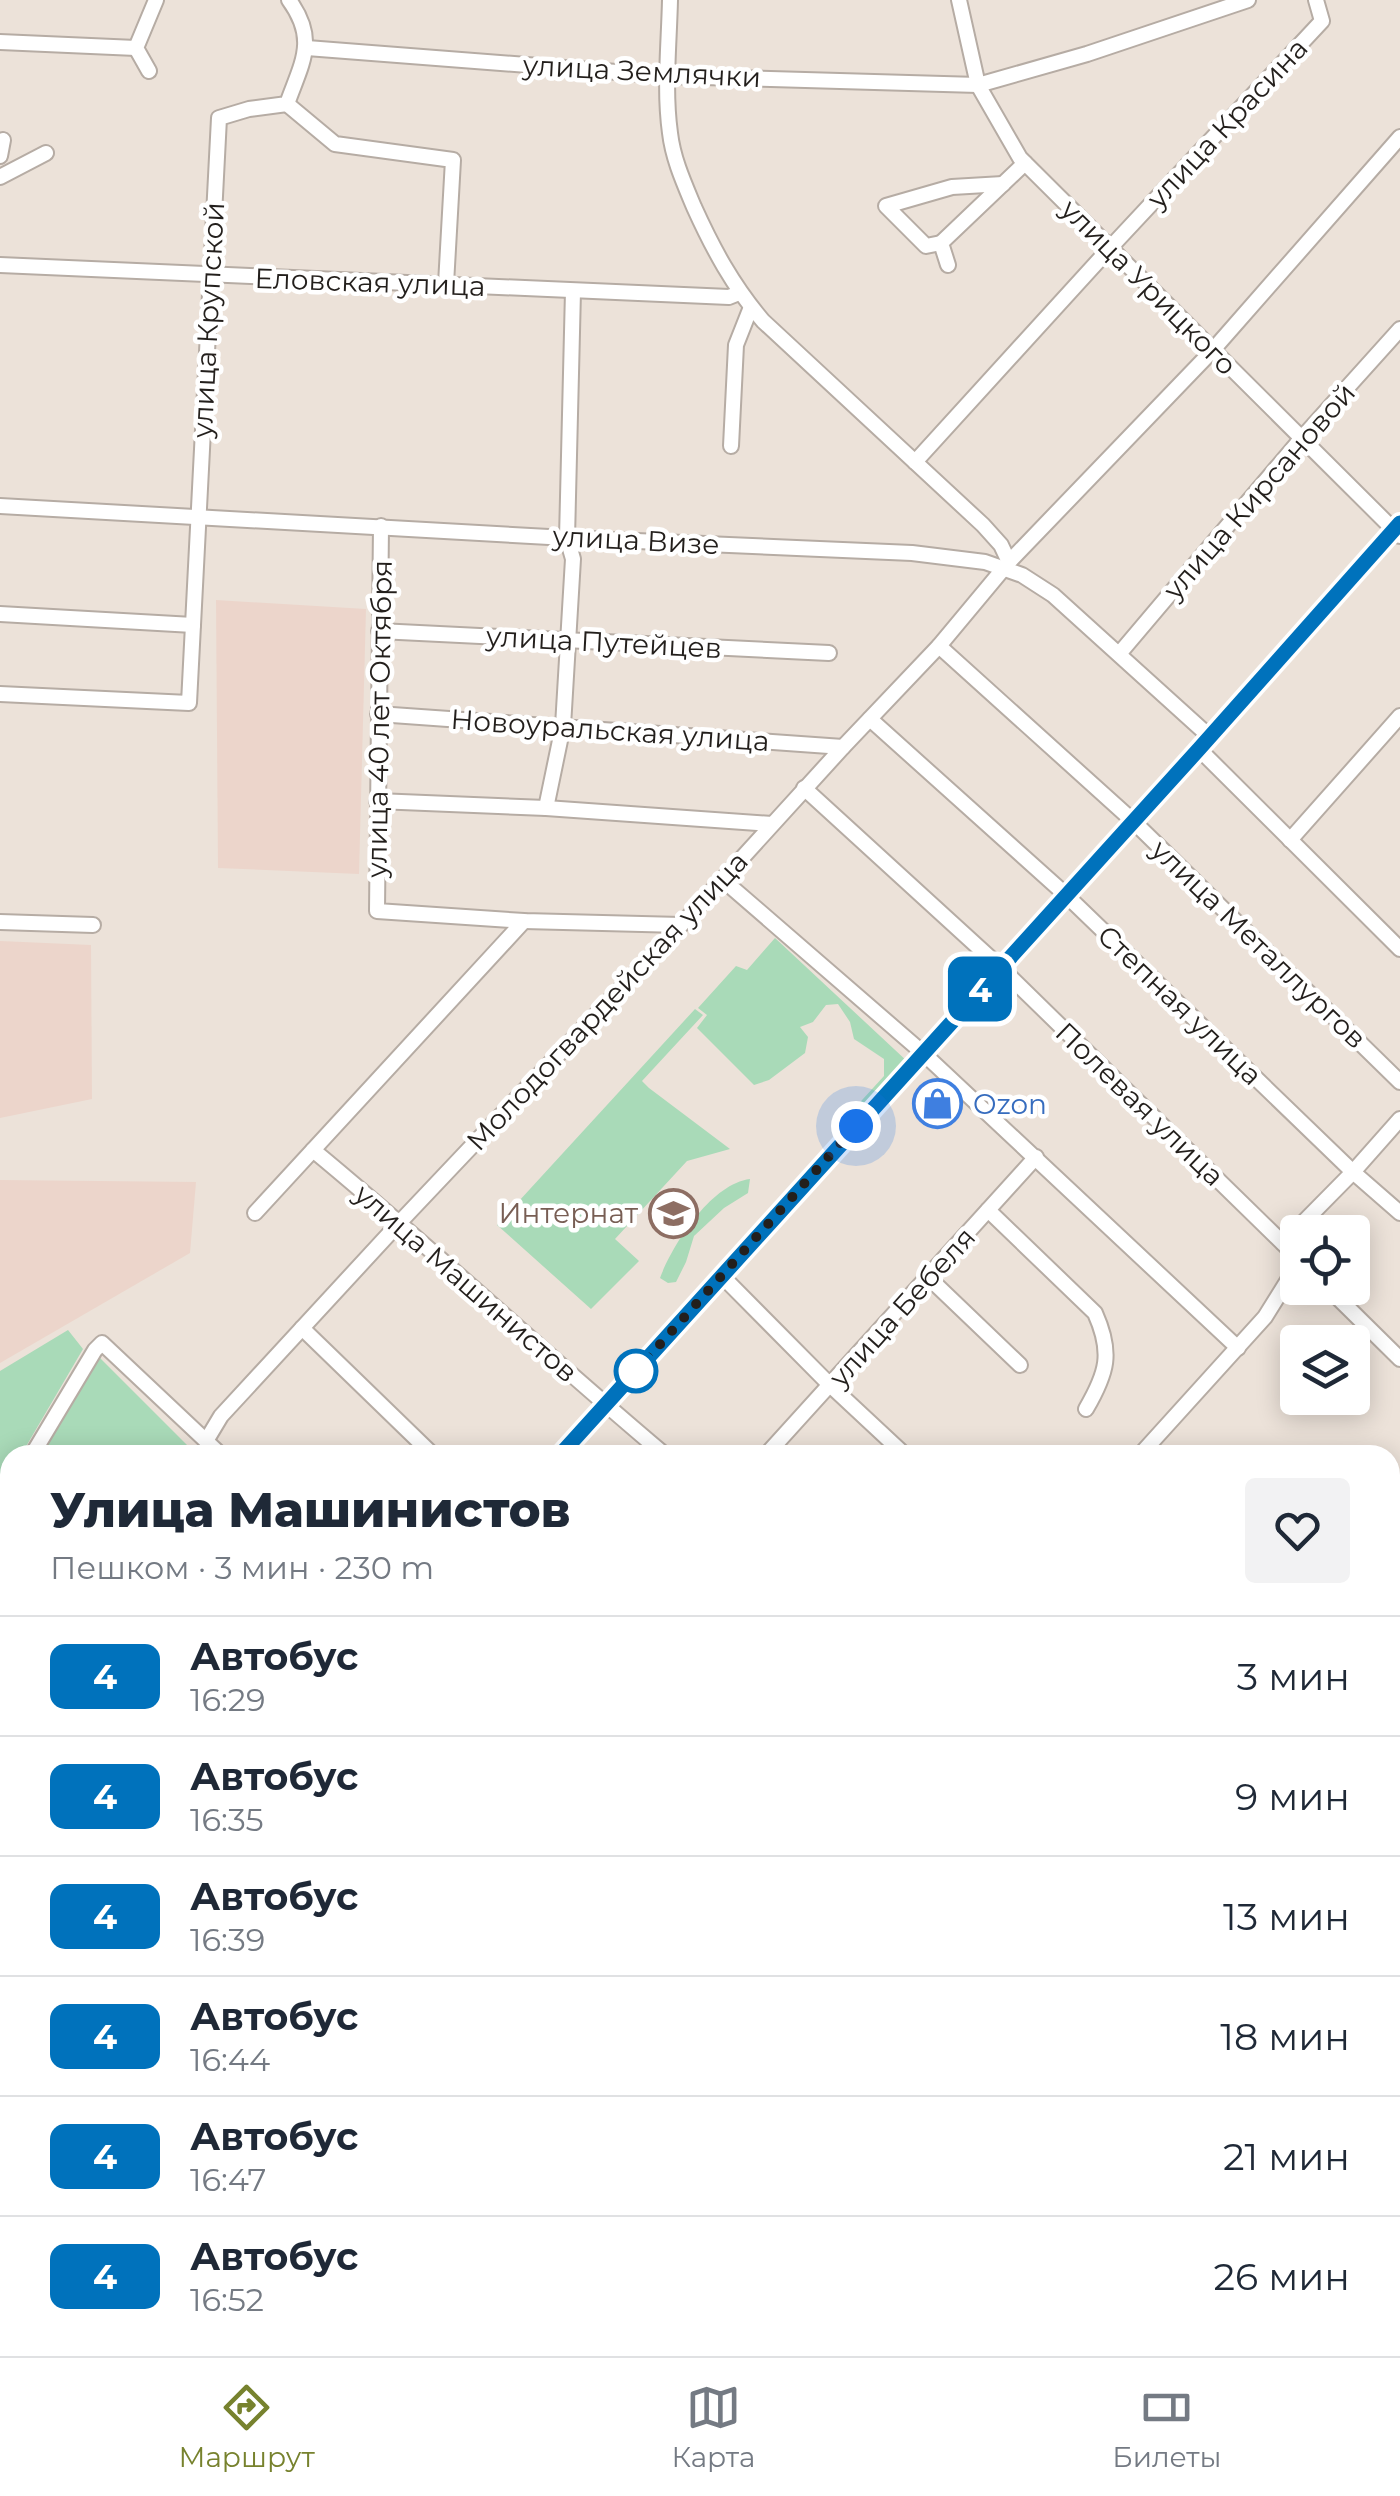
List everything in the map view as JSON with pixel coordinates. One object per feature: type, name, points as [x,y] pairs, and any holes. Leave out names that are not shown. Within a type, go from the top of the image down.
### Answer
[{"type":"main road","points":[[569,1445],[1398,530]]},
{"type":"street","points":[[136,48],[156,0]]},
{"type":"street","points":[[289,0],[299,15],[306,48],[287,104],[336,144],[452,160],[446,284]]},
{"type":"street","points":[[670,0],[670,134],[679,172],[713,250],[751,308],[983,525],[1001,545],[1007,564]]},
{"type":"street","name":"улица Урицкого","points":[[959,0],[978,86],[1020,158],[1301,439],[1398,530]]},
{"type":"street","name":"улица Землячки","points":[[306,48],[668,76],[978,86],[1248,0]]},
{"type":"street","name":"улица Красина","points":[[915,462],[1322,21],[1316,0]]},
{"type":"street","points":[[0,42],[136,48]]},
{"type":"street","points":[[136,48],[149,70]]},
{"type":"street","name":"улица Крупской","points":[[0,694],[189,703],[219,118],[287,104]]},
{"type":"street","name":"Молодогвардейская улица","points":[[206,1441],[221,1416],[940,646],[1007,564],[1212,350],[1400,137]]},
{"type":"street","points":[[0,156],[4,140]]},
{"type":"street","points":[[0,176],[46,153]]},
{"type":"street","points":[[1002,184],[952,187],[886,206],[926,246],[941,243],[1025,163]]},
{"type":"street","points":[[941,243],[948,265]]},
{"type":"street","name":"Еловская улица","points":[[0,265],[729,297],[739,292]]},
{"type":"street","points":[[546,808],[564,726],[573,559],[568,538],[573,291]]},
{"type":"street","points":[[731,446],[736,345],[751,308]]},
{"type":"street","name":"улица Кирсановой","points":[[1119,654],[1400,329]]},
{"type":"street","name":"улица Визе","points":[[0,506],[912,553],[1007,564],[1053,595],[1119,654],[1290,840],[1400,949]]},
{"type":"street","name":"улица 40 лет Октября","points":[[381,526],[377,911],[524,921]]},
{"type":"street","points":[[0,614],[193,625]]},
{"type":"street","name":"улица Путейцев","points":[[379,632],[830,653]]},
{"type":"street","name":"улица Металлургов","points":[[940,646],[1133,822],[1400,1082]]},
{"type":"street","name":"Новоуральская улица","points":[[378,714],[843,747]]},
{"type":"street","points":[[1290,840],[1400,716]]},
{"type":"street","name":"Степная улица","points":[[870,719],[1066,895],[1400,1213]]},
{"type":"street","name":"Полевая улица","points":[[804,788],[1000,967],[1280,1241]]},
{"type":"street","points":[[377,801],[772,824]]},
{"type":"street","points":[[722,879],[923,1053],[1238,1348]]},
{"type":"street","points":[[254,1212],[524,921],[681,924]]},
{"type":"street","points":[[0,922],[93,925]]},
{"type":"street","points":[[1388,938],[1400,925]]},
{"type":"street","points":[[1311,1215],[1400,1119]]},
{"type":"street","name":"улица Машинистов","points":[[313,1150],[653,1445]]},
{"type":"street","name":"улица Бебеля","points":[[775,1445],[1036,1157]]},
{"type":"street","points":[[988,1210],[1095,1313],[1103,1330],[1107,1356],[1102,1382],[1086,1409]]},
{"type":"street","points":[[721,1275],[894,1445]]},
{"type":"street","points":[[928,1277],[1020,1365]]},
{"type":"street","points":[[1149,1445],[1265,1317],[1280,1292]]},
{"type":"street","points":[[1345,1305],[1400,1359]]},
{"type":"street","points":[[302,1328],[423,1445]]},
{"type":"street","points":[[38,1445],[102,1343],[210,1445]]},
{"type":"shaded area","points":[[216,600],[366,609],[359,874],[218,868]]},
{"type":"shaded area","points":[[0,941],[91,945],[92,1099],[0,1118]]},
{"type":"shaded area","points":[[0,1180],[196,1182],[190,1253],[0,1363]]},
{"type":"green space","points":[[775,938],[909,1063],[847,1131],[845,1124],[852,1111],[884,1076],[884,1059],[854,1039],[850,1022],[838,1004],[826,1005],[813,1022],[800,1027],[808,1037],[805,1053],[769,1080],[754,1085],[697,1028],[707,1015],[698,1008],[736,966],[747,970]]},
{"type":"green space","points":[[695,1009],[703,1015],[642,1081],[730,1149],[687,1161],[615,1239],[639,1261],[591,1309],[497,1225]]},
{"type":"green space","points":[[750,1179],[748,1193],[724,1208],[694,1236],[676,1282],[660,1278],[695,1218],[721,1192]]},
{"type":"green space","points":[[68,1330],[83,1349],[27,1445],[0,1445],[0,1371]]},
{"type":"green space","points":[[96,1354],[187,1445],[43,1445]]},
{"type":"bus line","name":"4","points":[[569,1445],[1400,523]]},
{"type":"place","name":"Ozon","points":[[938,1104]]},
{"type":"place","name":"Интернат","points":[[673,1213]]},
{"type":"route","points":[[636,1371],[856,1126]]}]
